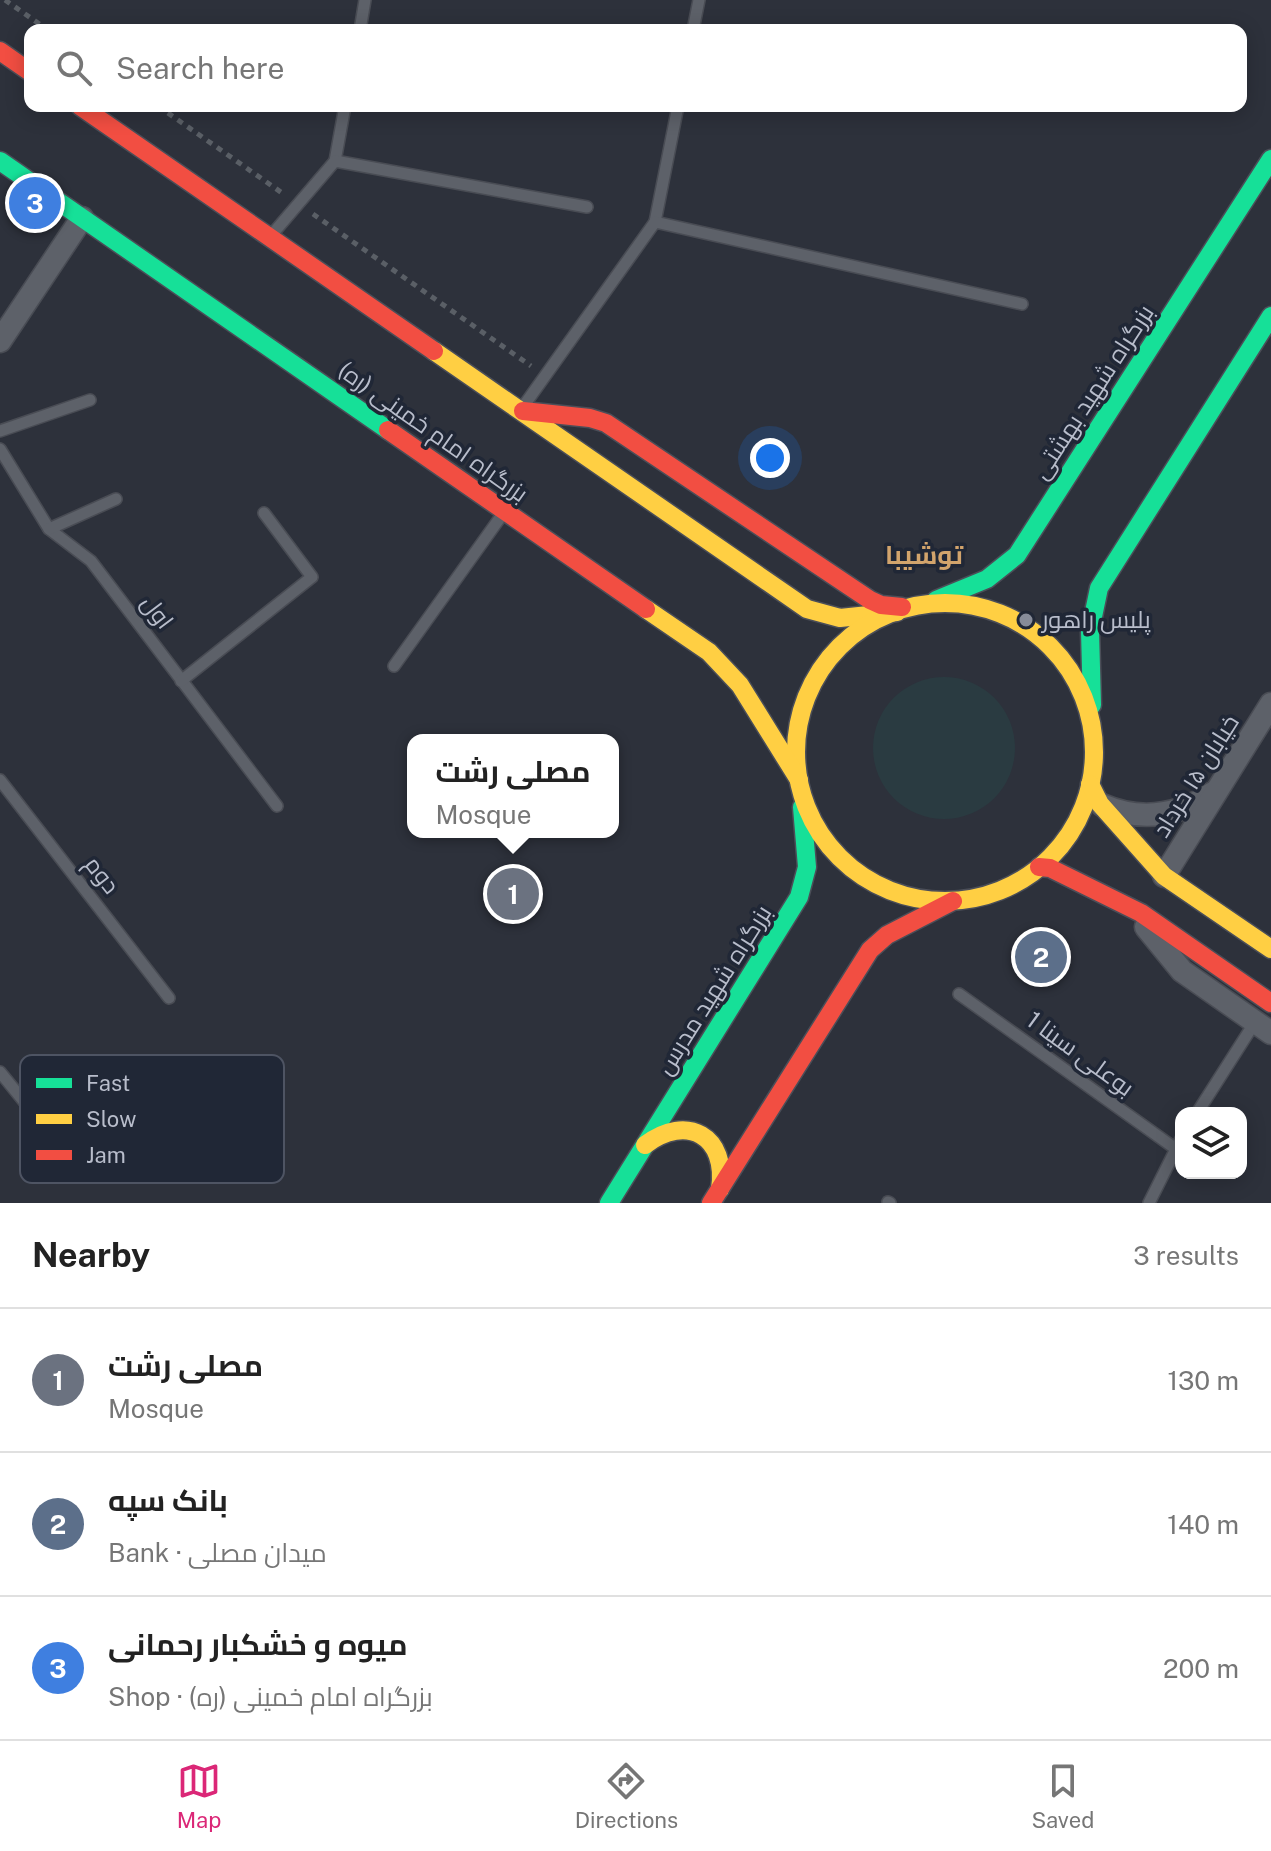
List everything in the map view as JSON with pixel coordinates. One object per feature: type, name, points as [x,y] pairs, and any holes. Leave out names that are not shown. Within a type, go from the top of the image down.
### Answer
[{"type":"main road","points":[[0,51],[24,68]]},
{"type":"main road","points":[[89,112],[807,609],[821,616],[838,618],[945,604],[973,606],[1000,614],[1031,630],[1070,671],[1085,702],[1092,729]]},
{"type":"main road","name":"بزرگراه شهید بهشتی","points":[[908,609],[968,589],[987,579],[1017,555],[1271,159]]},
{"type":"main road","name":"بزرگراه امام خمینی (ره)","points":[[0,161],[718,660],[740,685],[800,784]]},
{"type":"main road","points":[[1271,316],[1099,588],[1090,629],[1095,794],[1164,876],[1271,949]]},
{"type":"main road","points":[[520,411],[590,418],[606,423],[870,600],[908,609]]},
{"type":"main road","name":"بزرگراه شهید مدرس","points":[[609,1203],[799,897],[807,867],[796,752],[804,703],[816,677],[843,644],[871,623],[908,609]]},
{"type":"main road","points":[[800,784],[809,814],[824,839],[859,874],[884,888],[911,897],[958,900]]},
{"type":"main road","points":[[716,1196],[870,950],[887,935],[958,900],[1002,889],[1044,867],[1095,794]]},
{"type":"main road","points":[[1044,867],[1130,907],[1270,1002]]},
{"type":"main road","points":[[645,1145],[659,1134],[673,1129],[689,1129],[703,1135],[714,1145],[724,1173],[716,1196]]},
{"type":"street","points":[[0,341],[82,218]]},
{"type":"street","name":"خیابان ۱۵ خرداد","points":[[1164,876],[1271,704]]},
{"type":"street","points":[[1095,794],[1117,811],[1162,814],[1193,806],[1217,790]]},
{"type":"street","points":[[1130,907],[1182,971],[1263,1028]]},
{"type":"lane","points":[[361,24],[365,0]]},
{"type":"lane","points":[[694,24],[699,0]]},
{"type":"lane","points":[[269,237],[335,161],[344,112]]},
{"type":"lane","points":[[520,411],[655,222],[677,112]]},
{"type":"lane","points":[[335,161],[587,207]]},
{"type":"lane","points":[[655,222],[1022,304]]},
{"type":"lane","points":[[0,431],[90,400]]},
{"type":"lane","name":"اول","points":[[0,449],[49,529],[91,561],[277,806]]},
{"type":"lane","points":[[49,529],[116,499]]},
{"type":"lane","points":[[394,666],[505,511]]},
{"type":"lane","points":[[181,681],[312,577],[264,513]]},
{"type":"lane","name":"دوم","points":[[0,780],[169,998]]},
{"type":"lane","name":"بوعلی سینا 1","points":[[959,994],[1175,1142]]},
{"type":"lane","points":[[1202,1107],[1263,1028],[1270,1002]]},
{"type":"lane","points":[[0,1072],[20,1097]]},
{"type":"lane","points":[[1149,1203],[1175,1150]]},
{"type":"path","points":[[5,0],[39,24]]},
{"type":"path","points":[[167,112],[545,376]]},
{"type":"shaded area","points":[[944,677],[971,683],[994,698],[1009,721],[1015,748],[1009,775],[994,798],[971,813],[944,819],[917,813],[894,798],[879,775],[873,748],[879,721],[894,698],[917,683]]},
{"type":"traffic: fast","points":[[936,600],[987,579],[1017,555],[1271,159]]},
{"type":"traffic: fast","points":[[0,161],[388,430]]},
{"type":"traffic: fast","points":[[1092,705],[1090,631],[1099,588],[1271,316]]},
{"type":"traffic: fast","points":[[609,1203],[799,897],[807,867],[802,807]]},
{"type":"traffic: slow","points":[[434,351],[807,609],[840,618],[897,612]]},
{"type":"traffic: slow","points":[[945,603],[974,606],[1002,615],[1028,628],[1050,647],[1069,669],[1082,695],[1091,723],[1094,752],[1091,781],[1082,809],[1069,835],[1050,857],[1028,876],[1002,889],[974,898],[945,901],[916,898],[888,889],[862,876],[840,857],[821,835],[808,809],[799,781],[796,752],[799,723],[808,695],[821,669],[840,647],[862,628],[888,615],[916,606],[945,603]]},
{"type":"traffic: slow","points":[[646,609],[709,652],[740,685],[799,780]]},
{"type":"traffic: slow","points":[[1090,784],[1100,804],[1164,876],[1271,949]]},
{"type":"traffic: slow","points":[[645,1145],[676,1131],[701,1135],[711,1143],[718,1155],[720,1189]]},
{"type":"traffic: jam","points":[[0,51],[24,68]]},
{"type":"traffic: jam","points":[[89,112],[434,351]]},
{"type":"traffic: jam","points":[[523,411],[590,418],[606,423],[870,600],[881,605],[902,607]]},
{"type":"traffic: jam","points":[[388,430],[646,609]]},
{"type":"traffic: jam","points":[[1039,867],[1050,868],[1141,913],[1271,1003]]},
{"type":"traffic: jam","points":[[711,1203],[870,950],[887,935],[953,901]]},
{"type":"place","name":"میوه و خشکبار رحمانی","points":[[35,203]]},
{"type":"place","name":"پلیس راهور","points":[[1026,620]]},
{"type":"place","name":"مصلی رشت","points":[[513,894]]},
{"type":"place","name":"بانک سپه","points":[[1041,957]]},
{"type":"district","name":"توشیبا","points":[[924,555]]}]
